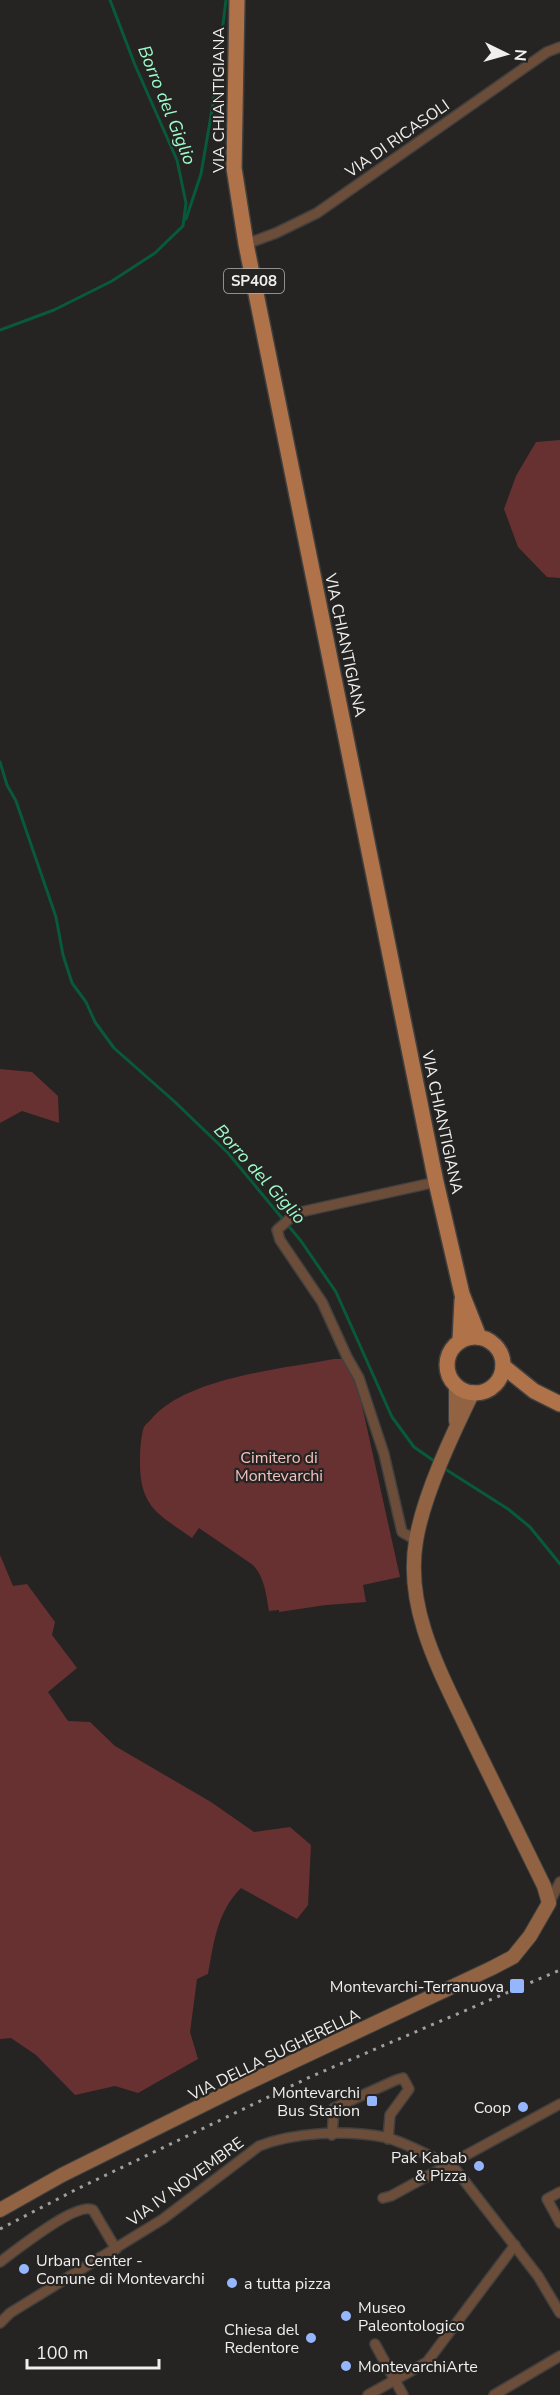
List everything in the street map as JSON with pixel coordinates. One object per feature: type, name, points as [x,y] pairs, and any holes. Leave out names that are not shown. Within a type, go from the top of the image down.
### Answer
[{"type":"main road","name":"VIA CHIANTIGIANA","points":[[237,0],[234,168],[246,244],[436,1182],[462,1294],[479,1337],[494,1344],[499,1350],[503,1366],[534,1391],[560,1404]]},
{"type":"main road","name":"VIA CHIANTIGIANA","points":[[456,1385],[448,1370],[447,1362],[454,1347],[460,1341],[462,1294]]},
{"type":"main road","points":[[460,1341],[479,1337]]},
{"type":"main road","points":[[494,1385],[503,1366]]},
{"type":"main road","points":[[456,1385],[473,1392]]},
{"type":"main road","name":"VIA CHIANTIGIANA","points":[[473,1392],[488,1389],[494,1385],[534,1391]]},
{"type":"street","name":"VIA DI RICASOLI","points":[[246,244],[276,233],[317,213],[547,52],[560,47]]},
{"type":"street","points":[[416,1540],[402,1532],[384,1454],[359,1378],[346,1356],[322,1302],[280,1240],[277,1230],[296,1213],[436,1182]]},
{"type":"street","points":[[456,1385],[456,1426]]},
{"type":"street","points":[[473,1392],[456,1426],[435,1480],[416,1540],[414,1579],[420,1616],[435,1659],[544,1886],[549,1903]]},
{"type":"street","points":[[549,1903],[560,1882]]},
{"type":"street","name":"VIA DELLA SUGHERELLA","points":[[0,2210],[62,2175],[513,1957],[530,1936],[549,1903]]},
{"type":"street","points":[[332,2134],[334,2108],[403,2078],[409,2090],[390,2115],[388,2139]]},
{"type":"street","points":[[383,2198],[391,2196],[560,2104]]},
{"type":"street","name":"VIA IV NOVEMBRE","points":[[0,2323],[10,2313],[185,2204],[237,2160],[259,2146],[271,2142],[332,2134],[388,2139],[447,2164]]},
{"type":"street","points":[[447,2164],[456,2170],[538,2276],[560,2313]]},
{"type":"street","points":[[560,2192],[547,2199],[560,2223]]},
{"type":"street","points":[[0,2262],[71,2214],[85,2208],[93,2210],[116,2248]]},
{"type":"street","points":[[368,2395],[427,2362],[515,2246]]},
{"type":"street","points":[[375,2344],[403,2395]]},
{"type":"street","points":[[494,2395],[560,2356]]},
{"type":"green space","points":[[560,440],[560,578],[547,577],[518,547],[504,509],[516,476],[536,442]]},
{"type":"green space","points":[[0,1069],[32,1072],[58,1096],[59,1123],[22,1111],[0,1123]]},
{"type":"green space","name":"Cimitero di Montevarchi","points":[[343,1359],[353,1374],[359,1392],[400,1577],[363,1585],[366,1602],[279,1612],[279,1610],[269,1611],[263,1581],[253,1565],[199,1528],[192,1538],[153,1508],[143,1488],[141,1475],[140,1452],[143,1430],[153,1417],[169,1403],[190,1392],[264,1371]]},
{"type":"green space","points":[[0,1555],[13,1586],[27,1584],[55,1622],[52,1635],[77,1668],[48,1692],[68,1721],[90,1722],[115,1746],[211,1802],[254,1832],[290,1827],[311,1845],[308,1905],[297,1919],[241,1888],[233,1897],[218,1928],[208,1974],[197,1979],[190,2032],[198,2059],[138,2093],[115,2086],[75,2095],[36,2055],[11,2038],[0,2039]]},
{"type":"waterway","name":"Borro del Giglio","points":[[0,330],[54,310],[112,281],[155,253],[183,226],[186,203],[177,160],[135,65],[110,0]]},
{"type":"waterway","points":[[186,219],[201,174],[213,104],[226,0]]},
{"type":"waterway","name":"Borro del Giglio","points":[[0,762],[56,917],[63,955],[72,983],[86,1002],[95,1022],[114,1048],[228,1153],[301,1241],[336,1292],[392,1417],[414,1447],[437,1463]]},
{"type":"waterway","name":"Borro del Giglio","points":[[442,1467],[508,1509],[530,1527],[560,1564]]},
{"type":"railway","points":[[0,2229],[77,2189],[310,2077],[560,1970]]},
{"type":"place","name":"Montevarchi-Terranuova","points":[[517,1986]]},
{"type":"place","name":"Montevarchi Bus Station","points":[[372,2101]]},
{"type":"place","name":"Coop","points":[[523,2107]]},
{"type":"place","name":"Pak Kabab & Pizza","points":[[479,2166]]},
{"type":"place","name":"Urban Center - Comune di Montevarchi","points":[[24,2269]]},
{"type":"place","name":"a tutta pizza","points":[[232,2283]]},
{"type":"place","name":"Museo Paleontologico","points":[[346,2316]]},
{"type":"place","name":"Chiesa del Redentore","points":[[311,2338]]},
{"type":"place","name":"MontevarchiArte","points":[[346,2366]]}]
